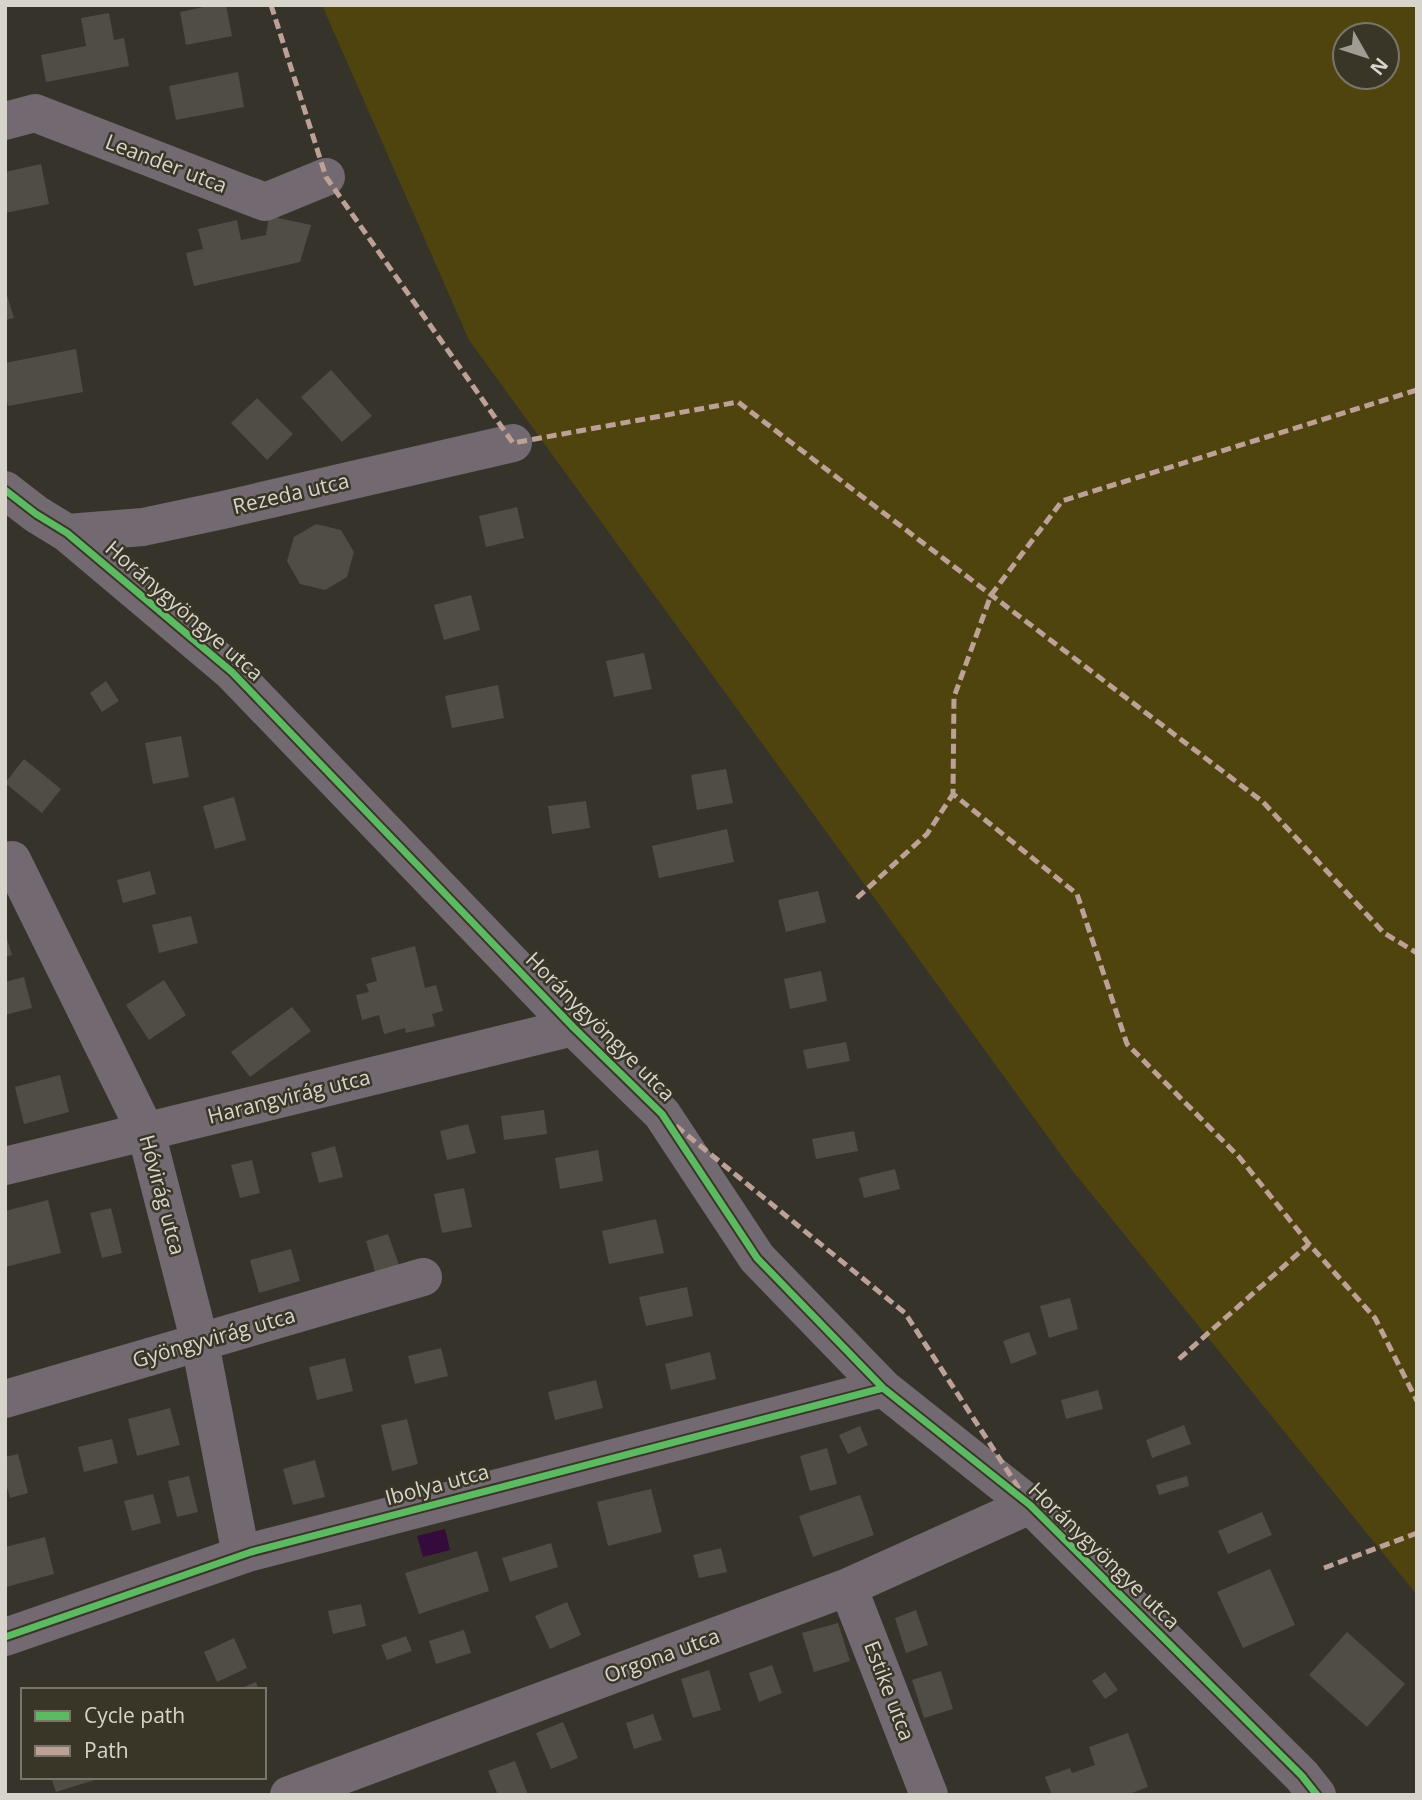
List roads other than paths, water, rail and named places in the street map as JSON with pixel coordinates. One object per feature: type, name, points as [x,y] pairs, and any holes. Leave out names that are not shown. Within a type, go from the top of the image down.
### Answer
[{"type":"street","name":"Leander utca","points":[[5,121],[35,113],[265,202],[326,177]]},
{"type":"street","name":"Rezeda utca","points":[[36,522],[143,527],[513,443]]},
{"type":"street","name":"Horánygyöngye utca","points":[[5,490],[36,522],[232,672],[573,1027],[663,1114],[757,1258],[883,1388],[1030,1505],[1317,1795]]},
{"type":"street","name":"Hóvirág utca","points":[[9,860],[146,1132],[200,1343],[241,1555]]},
{"type":"street","name":"Harangvirág utca","points":[[5,1166],[573,1027]]},
{"type":"street","name":"Gyöngyvirág utca","points":[[5,1399],[423,1277]]},
{"type":"street","name":"Ibolya utca","points":[[5,1637],[241,1555],[883,1388]]},
{"type":"street","name":"Orgona utca","points":[[289,1795],[849,1587],[1030,1505]]},
{"type":"street","name":"Estike utca","points":[[849,1587],[929,1795]]}]
